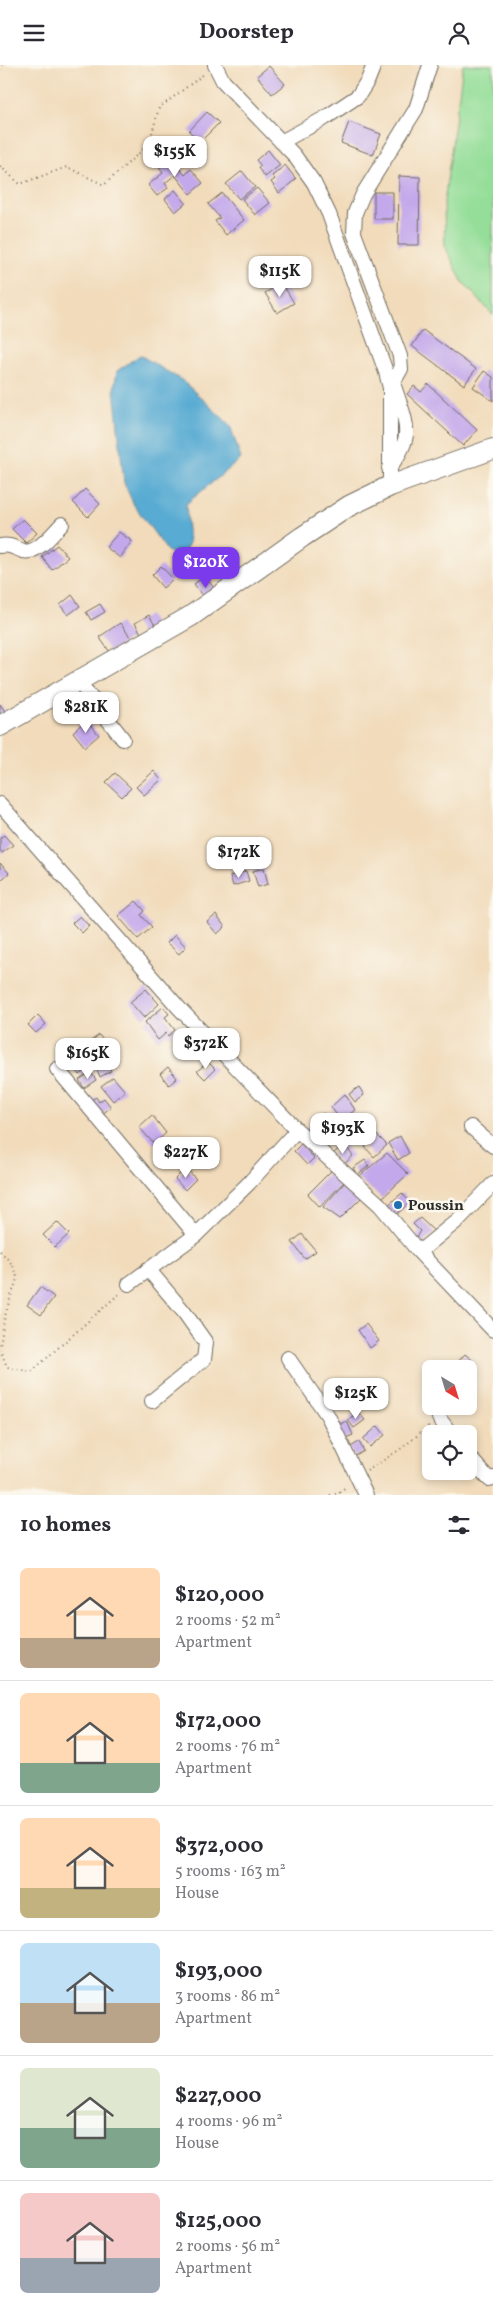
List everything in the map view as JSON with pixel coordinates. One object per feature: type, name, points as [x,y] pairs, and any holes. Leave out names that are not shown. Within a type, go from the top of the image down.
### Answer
[{"type":"street","points":[[215,65],[223,81],[281,142],[314,183],[329,214],[390,382],[390,477]]},
{"type":"street","points":[[281,142],[325,118],[358,96],[368,80],[374,65]]},
{"type":"street","points":[[390,382],[401,369],[400,356],[354,233],[355,213],[363,194],[416,109],[430,65]]},
{"type":"street","points":[[0,726],[191,616],[390,477],[493,449]]},
{"type":"street","points":[[0,546],[8,545],[26,552],[36,549],[62,524]]},
{"type":"street","points":[[78,681],[123,739]]},
{"type":"street","points":[[0,804],[179,1008],[297,1130],[380,1205],[419,1252],[493,1330]]},
{"type":"street","points":[[57,1069],[196,1235]]},
{"type":"street","points":[[471,1127],[493,1146]]},
{"type":"street","points":[[129,1284],[196,1235],[249,1183],[297,1130]]},
{"type":"street","points":[[419,1252],[458,1220],[493,1185]]},
{"type":"street","points":[[148,1269],[184,1312],[206,1343],[204,1359],[152,1401]]},
{"type":"street","points":[[288,1359],[328,1416],[366,1495]]},
{"type":"street","points":[[439,1418],[444,1425]]},
{"type":"street","points":[[477,1466],[489,1479],[493,1478]]},
{"type":"path","points":[[0,70],[2,65]]},
{"type":"path","points":[[0,166],[20,185],[68,167],[104,185],[149,144],[159,108],[215,65]]},
{"type":"path","points":[[0,1251],[15,1266],[18,1282],[7,1308],[0,1348],[7,1367],[31,1372],[129,1284]]},
{"type":"path","points":[[330,1495],[338,1493],[402,1448],[439,1418]]},
{"type":"green space","points":[[463,65],[493,65],[493,315],[462,281],[445,246],[444,202]]},
{"type":"water","points":[[140,355],[183,381],[230,425],[241,459],[186,504],[189,543],[182,555],[168,552],[134,505],[124,483],[114,389],[117,371]]},
{"type":"building","points":[[269,66],[285,84],[272,94],[257,76]]},
{"type":"building","points":[[207,112],[219,123],[200,142],[189,131]]},
{"type":"building","points":[[349,122],[381,134],[373,155],[341,143]]},
{"type":"building","points":[[268,150],[280,165],[265,177],[258,168],[261,166],[256,160]]},
{"type":"building","points":[[171,158],[185,175],[191,169],[203,183],[190,194],[175,175],[165,183],[168,188],[157,196],[148,185],[163,173],[159,168]]},
{"type":"building","points":[[285,165],[296,179],[279,193],[271,182],[275,179],[272,176]]},
{"type":"building","points":[[242,171],[255,187],[239,199],[226,184]]},
{"type":"building","points":[[399,176],[420,177],[419,245],[398,245]]},
{"type":"building","points":[[257,188],[270,203],[255,215],[242,199]]},
{"type":"building","points":[[175,190],[186,203],[175,212],[165,199]]},
{"type":"building","points":[[374,192],[393,192],[393,219],[374,219]]},
{"type":"building","points":[[222,193],[244,220],[226,235],[215,221],[220,218],[208,204]]},
{"type":"building","points":[[282,283],[294,303],[277,313],[265,293]]},
{"type":"building","points":[[423,330],[476,369],[464,385],[412,346]]},
{"type":"building","points":[[484,371],[493,377],[493,401],[473,387]]},
{"type":"building","points":[[428,384],[477,430],[463,446],[407,394],[414,386],[421,392]]},
{"type":"building","points":[[85,489],[100,504],[88,517],[73,502]]},
{"type":"building","points":[[23,519],[37,533],[26,543],[12,529]]},
{"type":"building","points":[[119,532],[132,541],[120,558],[106,547]]},
{"type":"building","points":[[57,545],[68,557],[52,570],[42,557]]},
{"type":"building","points":[[161,566],[173,579],[163,588],[152,575]]},
{"type":"building","points":[[205,576],[218,593],[207,601],[194,584]]},
{"type":"building","points":[[72,595],[80,606],[68,615],[60,605]]},
{"type":"building","points":[[100,604],[105,612],[91,620],[86,612]]},
{"type":"building","points":[[149,615],[157,629],[143,637],[135,623]]},
{"type":"building","points":[[120,623],[131,638],[110,652],[99,637]]},
{"type":"building","points":[[0,704],[7,714],[0,719]]},
{"type":"building","points":[[86,720],[99,735],[85,747],[73,732]]},
{"type":"building","points":[[154,771],[161,780],[144,795],[136,787]]},
{"type":"building","points":[[115,773],[131,788],[122,797],[106,782]]},
{"type":"building","points":[[4,835],[13,845],[2,853],[0,850],[0,838]]},
{"type":"building","points":[[0,863],[9,873],[0,881]]},
{"type":"building","points":[[264,868],[268,884],[258,887],[253,871]]},
{"type":"building","points":[[246,871],[249,881],[233,886],[230,876]]},
{"type":"building","points":[[136,901],[145,911],[141,915],[152,927],[138,939],[118,916]]},
{"type":"building","points":[[216,915],[225,927],[217,934],[207,922]]},
{"type":"building","points":[[80,916],[89,926],[82,933],[72,923]]},
{"type":"building","points":[[175,935],[186,947],[179,954],[167,943]]},
{"type":"building","points":[[146,989],[159,1004],[144,1018],[130,1002]]},
{"type":"building","points":[[163,1007],[169,1014],[165,1017],[175,1030],[168,1036],[166,1033],[158,1040],[145,1022]]},
{"type":"building","points":[[38,1015],[46,1024],[36,1033],[28,1025]]},
{"type":"building","points":[[99,1035],[109,1047],[97,1056],[88,1043]]},
{"type":"building","points":[[104,1057],[111,1071],[100,1077],[93,1062]]},
{"type":"building","points":[[79,1059],[87,1069],[80,1075],[72,1065]]},
{"type":"building","points":[[208,1062],[215,1069],[205,1079],[197,1071]]},
{"type":"building","points":[[168,1067],[177,1078],[169,1085],[160,1074]]},
{"type":"building","points":[[91,1072],[96,1080],[84,1088],[79,1080]]},
{"type":"building","points":[[113,1077],[125,1091],[113,1101],[101,1086]]},
{"type":"building","points":[[359,1087],[364,1095],[355,1102],[349,1094]]},
{"type":"building","points":[[345,1094],[355,1110],[341,1121],[331,1107]]},
{"type":"building","points":[[96,1097],[99,1102],[104,1098],[111,1107],[101,1115],[90,1101]]},
{"type":"building","points":[[323,1113],[337,1128],[321,1144],[305,1130]]},
{"type":"building","points":[[152,1115],[166,1133],[154,1144],[139,1127]]},
{"type":"building","points":[[377,1135],[387,1145],[374,1157],[365,1147]]},
{"type":"building","points":[[400,1136],[409,1153],[398,1160],[388,1143]]},
{"type":"building","points":[[301,1144],[314,1158],[307,1165],[294,1151]]},
{"type":"building","points":[[344,1144],[353,1156],[342,1166],[332,1155]]},
{"type":"building","points":[[387,1153],[408,1174],[382,1198],[357,1178]]},
{"type":"building","points":[[365,1160],[369,1166],[357,1175],[353,1168]]},
{"type":"building","points":[[186,1168],[196,1179],[185,1190],[175,1179]]},
{"type":"building","points":[[333,1169],[344,1182],[320,1207],[308,1194]]},
{"type":"building","points":[[346,1181],[363,1196],[340,1219],[323,1207]]},
{"type":"building","name":"Poussin","points":[[402,1193],[410,1202],[394,1217],[386,1207]]},
{"type":"building","points":[[420,1218],[435,1232],[421,1245],[415,1239],[420,1231],[413,1224]]},
{"type":"building","points":[[57,1222],[69,1234],[55,1247],[43,1235]]},
{"type":"building","points":[[302,1234],[316,1251],[305,1259],[292,1242]]},
{"type":"building","points":[[40,1287],[54,1297],[41,1315],[27,1305]]},
{"type":"building","points":[[366,1324],[379,1341],[370,1348],[358,1330]]},
{"type":"building","points":[[465,1354],[472,1360],[460,1360]]},
{"type":"building","points":[[358,1412],[365,1420],[354,1428],[348,1420]]},
{"type":"building","points":[[347,1421],[353,1435],[343,1439],[337,1425]]},
{"type":"building","points":[[378,1426],[385,1435],[370,1447],[363,1439]]},
{"type":"building","points":[[359,1442],[364,1451],[354,1457],[349,1448]]},
{"type":"place","name":"Poussin","points":[[398,1205]]}]
